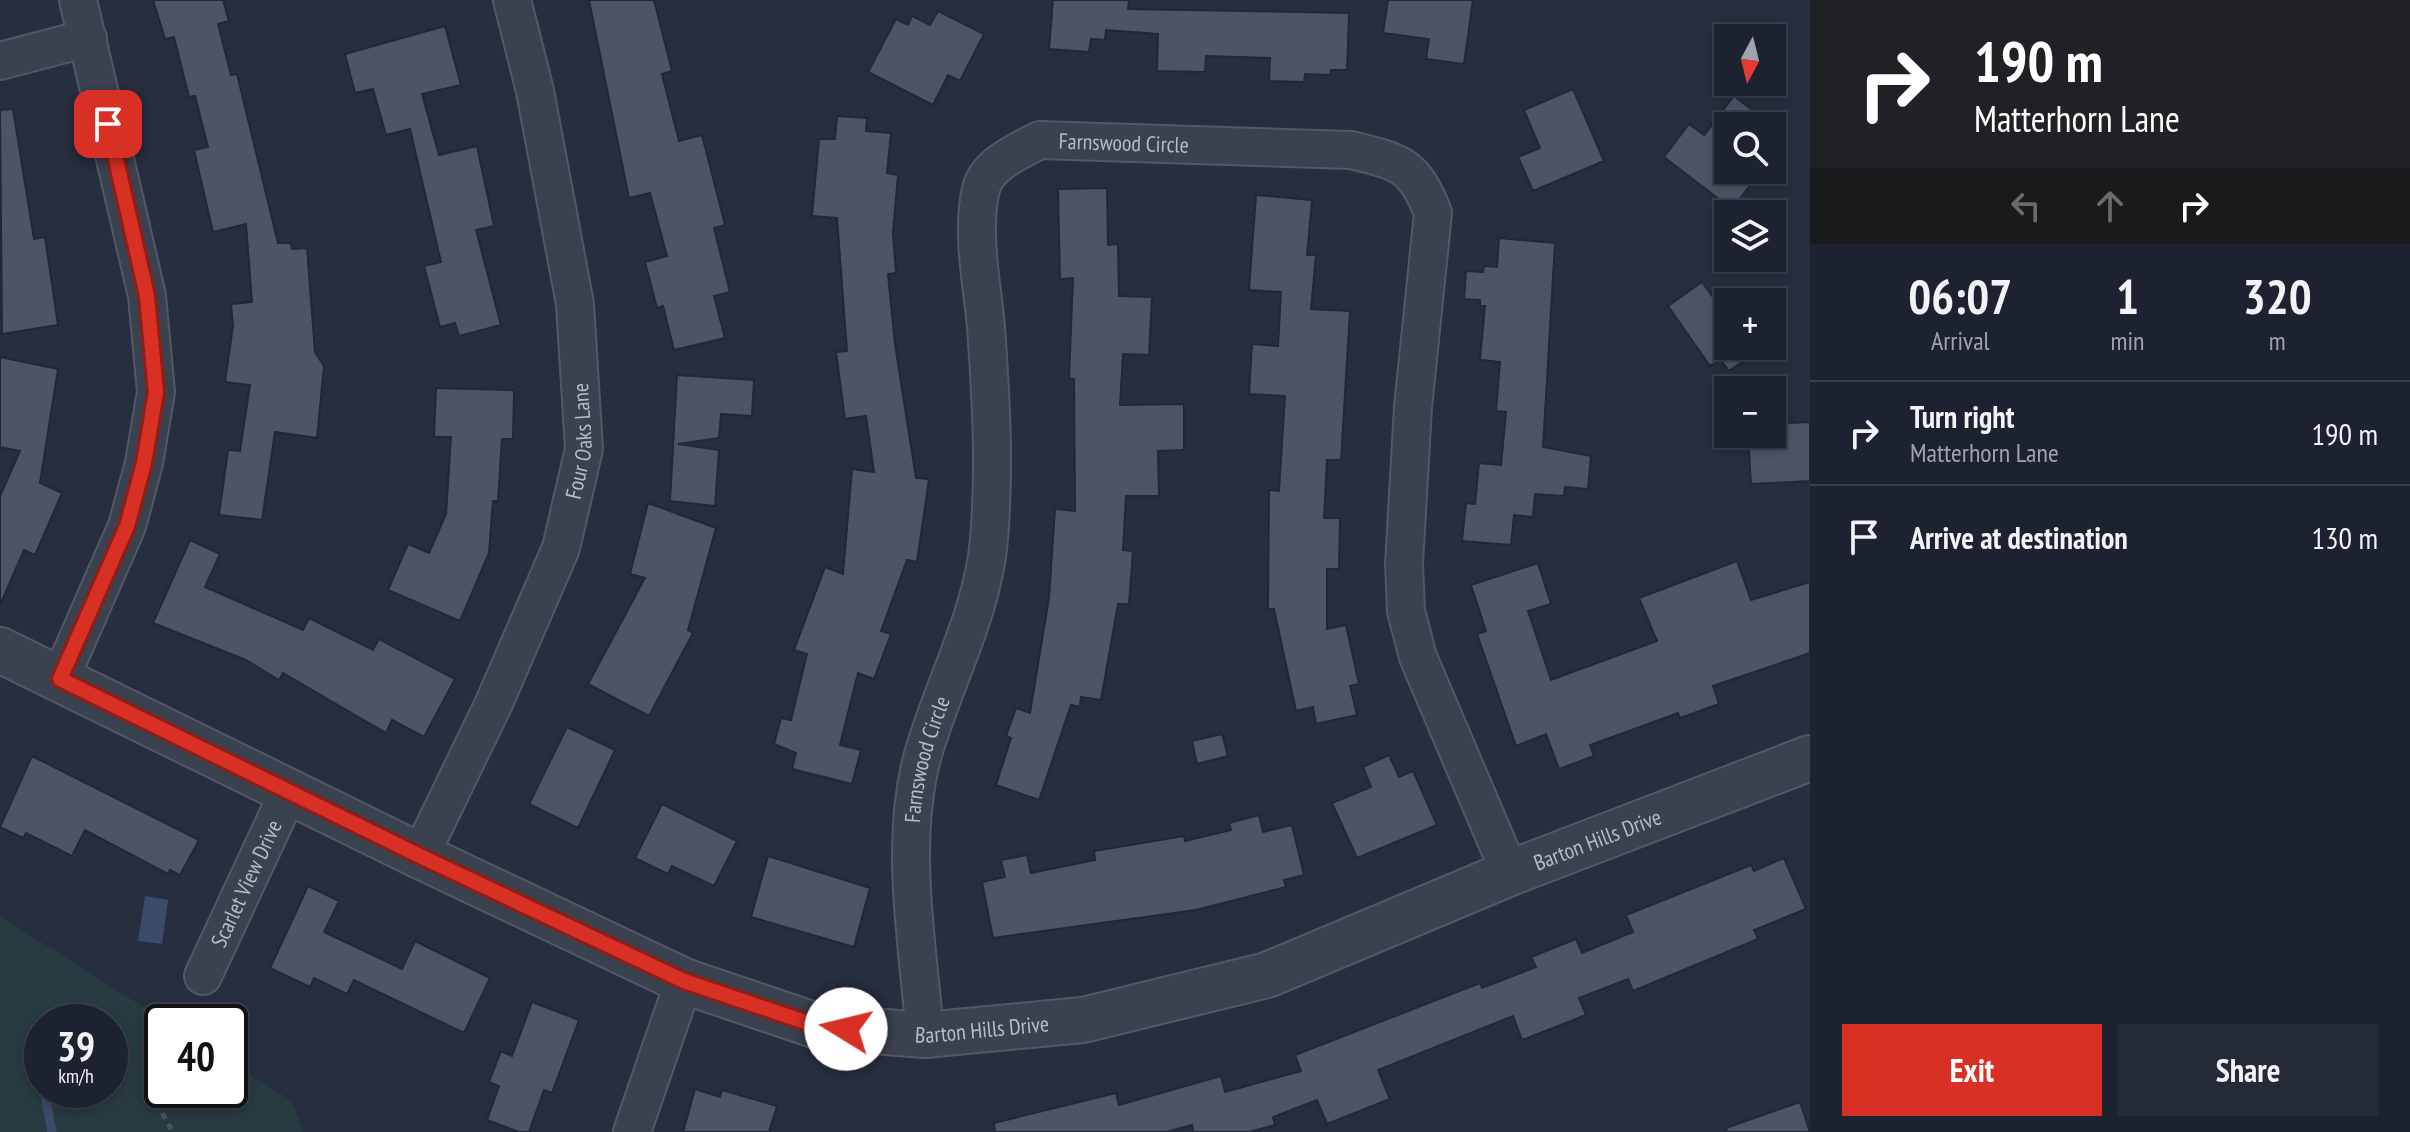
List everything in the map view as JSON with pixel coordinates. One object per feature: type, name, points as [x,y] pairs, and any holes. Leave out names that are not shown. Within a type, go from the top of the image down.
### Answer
[{"type":"street","points":[[60,679],[127,526],[144,463],[156,392],[147,296],[78,0]]},
{"type":"street","name":"Four Oaks Lane","points":[[420,856],[494,703],[561,548],[584,449],[575,304],[535,91],[512,0]]},
{"type":"street","points":[[0,61],[88,38]]},
{"type":"street","name":"Farnswood Circle","points":[[925,1035],[912,811],[922,758],[976,601],[989,543],[994,467],[977,218],[982,185],[1001,161],[1040,140],[1351,150],[1396,161],[1422,185],[1433,213],[1413,407],[1404,564],[1406,611],[1418,657],[1510,873]]},
{"type":"street","name":"Barton Hills Drive","points":[[0,650],[420,856],[684,981],[820,1027],[925,1035],[1083,1020],[1267,975],[1510,873],[1810,758]]},
{"type":"street","name":"Scarlet View Drive","points":[[203,976],[289,791]]},
{"type":"street","points":[[632,1132],[684,981]]},
{"type":"path","points":[[163,1108],[162,1113],[173,1132]]},
{"type":"green space","points":[[0,916],[144,1007],[144,1108],[248,1108],[248,1073],[292,1101],[304,1132],[0,1132]]},
{"type":"water","points":[[145,896],[168,900],[162,944],[138,941]]},
{"type":"building","points":[[153,0],[223,0],[229,21],[218,24],[231,75],[237,74],[278,243],[291,243],[292,249],[307,248],[315,352],[324,366],[317,438],[275,432],[262,520],[219,515],[228,450],[240,451],[250,385],[225,382],[233,326],[231,304],[252,302],[246,224],[213,232],[194,150],[208,147],[195,96],[189,97],[174,37],[165,39]]},
{"type":"building","points":[[589,0],[654,0],[672,71],[662,74],[679,141],[702,135],[725,225],[714,228],[730,292],[714,296],[725,338],[674,350],[663,306],[657,308],[645,262],[667,256],[650,193],[629,198]]},
{"type":"building","points":[[1053,0],[1129,0],[1128,9],[1349,13],[1347,70],[1331,70],[1330,75],[1305,74],[1304,82],[1269,81],[1270,58],[1206,56],[1205,72],[1157,71],[1158,34],[1106,30],[1105,40],[1091,39],[1089,52],[1049,49]]},
{"type":"building","points":[[1388,0],[1473,0],[1464,64],[1426,59],[1429,39],[1383,33]]},
{"type":"building","points":[[938,11],[984,34],[960,81],[948,75],[933,105],[868,72],[896,19],[908,25],[912,16],[930,25]]},
{"type":"building","points":[[445,26],[461,85],[422,94],[439,155],[477,146],[494,226],[476,230],[501,325],[459,336],[455,323],[440,327],[424,266],[441,262],[410,129],[386,135],[373,89],[355,93],[345,54]]},
{"type":"building","points":[[1573,89],[1604,161],[1533,191],[1518,157],[1540,148],[1524,110]]},
{"type":"building","points":[[1734,96],[1755,112],[1722,112]]},
{"type":"building","points":[[13,109],[34,239],[45,237],[58,325],[2,334],[0,110]]},
{"type":"building","points":[[837,116],[867,118],[866,131],[891,133],[887,173],[898,175],[893,233],[896,273],[888,274],[895,344],[916,478],[929,479],[917,562],[907,560],[881,631],[891,634],[874,679],[858,673],[840,745],[861,750],[852,784],[792,769],[796,753],[774,744],[781,718],[791,720],[807,654],[794,650],[825,567],[843,574],[852,469],[874,472],[866,416],[845,419],[836,352],[847,351],[837,218],[812,216],[819,139],[835,139]]},
{"type":"building","points":[[1714,122],[1714,184],[1751,184],[1739,200],[1720,200],[1664,157],[1689,124],[1704,135]]},
{"type":"building","points":[[1107,188],[1108,245],[1118,244],[1119,296],[1152,297],[1149,355],[1123,354],[1120,405],[1184,404],[1184,450],[1158,451],[1159,496],[1126,496],[1123,550],[1133,551],[1129,604],[1118,604],[1101,700],[1081,697],[1080,707],[1071,705],[1039,800],[996,785],[1011,738],[1006,736],[1016,708],[1030,713],[1049,598],[1055,509],[1075,511],[1074,379],[1069,378],[1073,278],[1060,279],[1058,189]]},
{"type":"building","points":[[1256,195],[1312,200],[1307,255],[1316,255],[1311,309],[1350,311],[1341,460],[1327,460],[1324,518],[1340,518],[1339,569],[1327,569],[1327,629],[1346,625],[1359,684],[1350,686],[1357,715],[1316,724],[1313,707],[1296,711],[1274,609],[1268,609],[1269,490],[1279,491],[1285,396],[1249,394],[1252,344],[1278,346],[1281,292],[1249,290]]},
{"type":"building","points":[[1499,238],[1555,243],[1543,447],[1591,456],[1588,489],[1565,487],[1564,496],[1535,494],[1533,517],[1514,515],[1511,545],[1462,541],[1466,503],[1475,504],[1479,463],[1501,465],[1506,412],[1496,411],[1500,362],[1480,360],[1485,306],[1480,306],[1480,300],[1464,299],[1466,271],[1483,272],[1484,266],[1497,267]]},
{"type":"building","points":[[1702,282],[1714,299],[1714,360],[1719,360],[1710,366],[1668,306]]},
{"type":"building","points":[[0,357],[58,369],[40,483],[62,493],[35,555],[24,550],[0,605],[0,496],[20,451],[0,447]]},
{"type":"building","points":[[1721,360],[1745,360],[1729,371]]},
{"type":"building","points":[[677,375],[754,380],[752,416],[721,414],[719,438],[678,444],[719,450],[715,506],[670,501]]},
{"type":"building","points":[[436,388],[514,390],[513,439],[502,439],[498,501],[493,501],[489,553],[460,621],[388,590],[408,544],[429,553],[446,514],[451,437],[434,437]]},
{"type":"building","points":[[1810,422],[1810,481],[1751,484],[1749,448],[1786,448],[1786,423]]},
{"type":"building","points":[[648,503],[716,528],[688,630],[693,633],[649,716],[588,684],[645,578],[630,574]]},
{"type":"building","points":[[190,540],[220,554],[205,587],[303,630],[309,618],[373,650],[379,639],[455,679],[424,737],[392,720],[386,733],[283,673],[279,680],[246,660],[153,623]]},
{"type":"building","points":[[1737,561],[1751,600],[1810,582],[1810,653],[1713,686],[1719,704],[1680,718],[1678,713],[1590,745],[1594,756],[1559,769],[1546,734],[1516,746],[1477,634],[1486,631],[1471,585],[1538,563],[1551,604],[1528,611],[1551,680],[1657,641],[1639,598]]},
{"type":"building","points":[[567,727],[615,750],[578,828],[529,804]]},
{"type":"building","points":[[1222,734],[1228,756],[1197,764],[1192,741]]},
{"type":"building","points":[[1389,755],[1399,777],[1413,771],[1437,825],[1357,858],[1332,803],[1371,787],[1363,767]]},
{"type":"building","points":[[32,756],[199,840],[180,875],[170,870],[168,874],[85,830],[72,856],[26,833],[23,838],[0,827]]},
{"type":"building","points":[[662,804],[737,841],[714,886],[672,866],[668,874],[635,858]]},
{"type":"building","points":[[1259,815],[1263,832],[1292,825],[1304,875],[1284,880],[1286,887],[1196,910],[993,938],[982,882],[1005,877],[1001,860],[1027,855],[1031,873],[1095,860],[1094,851],[1184,836],[1185,841],[1231,830],[1229,823]]},
{"type":"building","points":[[768,856],[870,888],[854,947],[751,917]]},
{"type":"building","points":[[1784,858],[1806,909],[1754,930],[1758,939],[1633,991],[1628,979],[1579,998],[1586,1015],[1522,1040],[1513,1016],[1378,1070],[1390,1099],[1327,1124],[1317,1100],[1273,1117],[1275,1125],[1249,1132],[1193,1132],[1192,1125],[1166,1132],[995,1132],[994,1123],[1116,1093],[1119,1105],[1221,1076],[1225,1092],[1301,1071],[1295,1055],[1480,983],[1482,988],[1536,967],[1531,957],[1576,939],[1582,953],[1633,932],[1626,915],[1751,865],[1754,871]]},
{"type":"building","points":[[308,886],[339,901],[324,932],[402,969],[415,941],[490,978],[464,1033],[354,980],[347,994],[314,978],[310,987],[270,968]]},
{"type":"building","points":[[532,1002],[579,1020],[552,1093],[544,1090],[529,1132],[519,1132],[487,1120],[499,1086],[489,1082],[501,1051],[512,1056]]},
{"type":"building","points":[[695,1089],[720,1097],[722,1090],[777,1106],[769,1132],[683,1132]]},
{"type":"building","points":[[1800,1102],[1810,1132],[1727,1132],[1726,1128]]},
{"type":"waterway","points":[[48,1108],[52,1132]]},
{"type":"route","points":[[108,124],[147,296],[156,392],[144,463],[127,526],[60,679],[420,856],[684,981],[820,1027],[846,1029]]}]
